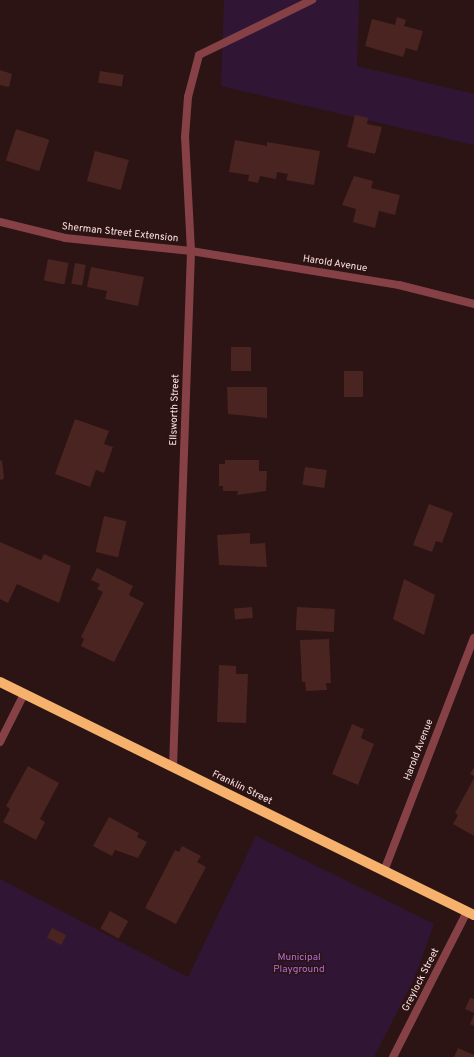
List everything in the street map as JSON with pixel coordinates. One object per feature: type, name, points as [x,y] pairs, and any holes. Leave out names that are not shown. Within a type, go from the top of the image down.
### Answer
[{"type":"main road","name":"Franklin Street","points":[[0,682],[471,914]]},
{"type":"street","name":"Ellsworth Street","points":[[173,767],[191,251],[185,136],[188,97],[199,55],[312,0]]},
{"type":"street","name":"Sherman Street Extension","points":[[0,222],[65,238],[191,251]]},
{"type":"street","name":"Harold Avenue","points":[[191,251],[399,284],[474,304]]},
{"type":"street","name":"Harold Avenue","points":[[384,871],[474,638]]},
{"type":"street","points":[[0,742],[24,694]]},
{"type":"street","name":"Greylock Street","points":[[393,1057],[471,914]]},
{"type":"green space","points":[[224,0],[359,0],[357,66],[474,94],[474,145],[221,86]]},
{"type":"green space","name":"Municipal Playground","points":[[256,836],[434,924],[414,979],[374,1057],[0,1057],[0,879],[188,977]]},
{"type":"building","points":[[397,17],[406,20],[404,26],[423,31],[417,51],[406,48],[403,57],[365,46],[372,19],[395,25]]},
{"type":"building","points":[[0,70],[12,74],[9,87],[0,85]]},
{"type":"building","points":[[100,71],[124,75],[122,87],[98,83]]},
{"type":"building","points":[[355,115],[368,118],[367,124],[382,127],[375,154],[347,147]]},
{"type":"building","points":[[16,129],[49,140],[39,171],[6,160]]},
{"type":"building","points":[[235,140],[267,146],[267,142],[320,151],[314,185],[286,180],[288,174],[277,172],[276,179],[260,176],[258,183],[248,181],[249,175],[229,172]]},
{"type":"building","points":[[95,151],[129,160],[121,190],[87,181]]},
{"type":"building","points":[[354,176],[373,181],[371,188],[400,195],[395,215],[379,211],[375,228],[353,222],[356,209],[342,205]]},
{"type":"building","points":[[48,259],[69,263],[64,285],[44,281]]},
{"type":"building","points":[[75,263],[86,265],[82,286],[71,284]]},
{"type":"building","points":[[91,267],[144,277],[138,306],[105,299],[107,291],[87,287]]},
{"type":"building","points":[[231,347],[251,347],[251,371],[231,371]]},
{"type":"building","points":[[344,371],[363,371],[363,397],[344,397]]},
{"type":"building","points":[[227,387],[267,387],[267,418],[228,414]]},
{"type":"building","points":[[75,419],[109,431],[104,444],[113,447],[104,473],[96,470],[90,487],[55,474]]},
{"type":"building","points":[[2,460],[4,479],[0,480],[0,461]]},
{"type":"building","points":[[225,460],[259,460],[259,471],[267,471],[266,491],[237,495],[238,491],[223,491],[223,486],[219,486],[219,464],[225,464]]},
{"type":"building","points":[[305,467],[327,470],[324,488],[302,485]]},
{"type":"building","points":[[429,504],[453,513],[442,543],[436,541],[432,552],[413,545]]},
{"type":"building","points":[[104,516],[126,521],[118,557],[96,552]]},
{"type":"building","points":[[250,533],[250,544],[265,543],[267,567],[219,565],[217,535]]},
{"type":"building","points":[[0,542],[41,560],[44,554],[71,566],[59,603],[17,584],[8,603],[0,599]]},
{"type":"building","points":[[97,568],[133,586],[129,595],[144,603],[114,662],[81,646],[84,639],[81,637],[103,592],[97,589],[100,584],[91,580]]},
{"type":"building","points":[[404,579],[435,595],[424,635],[393,619]]},
{"type":"building","points":[[252,607],[253,618],[235,620],[234,609]]},
{"type":"building","points":[[297,607],[335,609],[334,632],[296,630]]},
{"type":"building","points":[[329,639],[331,683],[326,683],[327,690],[306,691],[305,682],[302,682],[300,640]]},
{"type":"building","points":[[219,665],[236,666],[236,674],[248,674],[246,723],[217,722]]},
{"type":"building","points":[[352,724],[364,729],[361,738],[374,744],[358,785],[332,774]]},
{"type":"building","points":[[28,766],[59,783],[40,819],[45,822],[36,840],[3,822],[10,809],[6,806]]},
{"type":"building","points":[[474,767],[474,776],[470,774]]},
{"type":"building","points":[[474,778],[474,836],[453,824],[458,815],[455,813]]},
{"type":"building","points":[[109,817],[139,833],[137,837],[147,842],[138,858],[115,850],[112,856],[93,846]]},
{"type":"building","points":[[182,846],[201,856],[197,862],[206,867],[176,924],[145,908],[175,850],[179,852]]},
{"type":"building","points":[[110,911],[128,921],[119,939],[100,928]]},
{"type":"building","points":[[52,928],[66,935],[61,945],[47,938]]},
{"type":"building","points":[[470,998],[474,999],[474,1013],[465,1009]]},
{"type":"building","points":[[474,1014],[474,1026],[470,1024]]},
{"type":"building","points":[[458,1048],[474,1055],[474,1057],[454,1057]]}]
